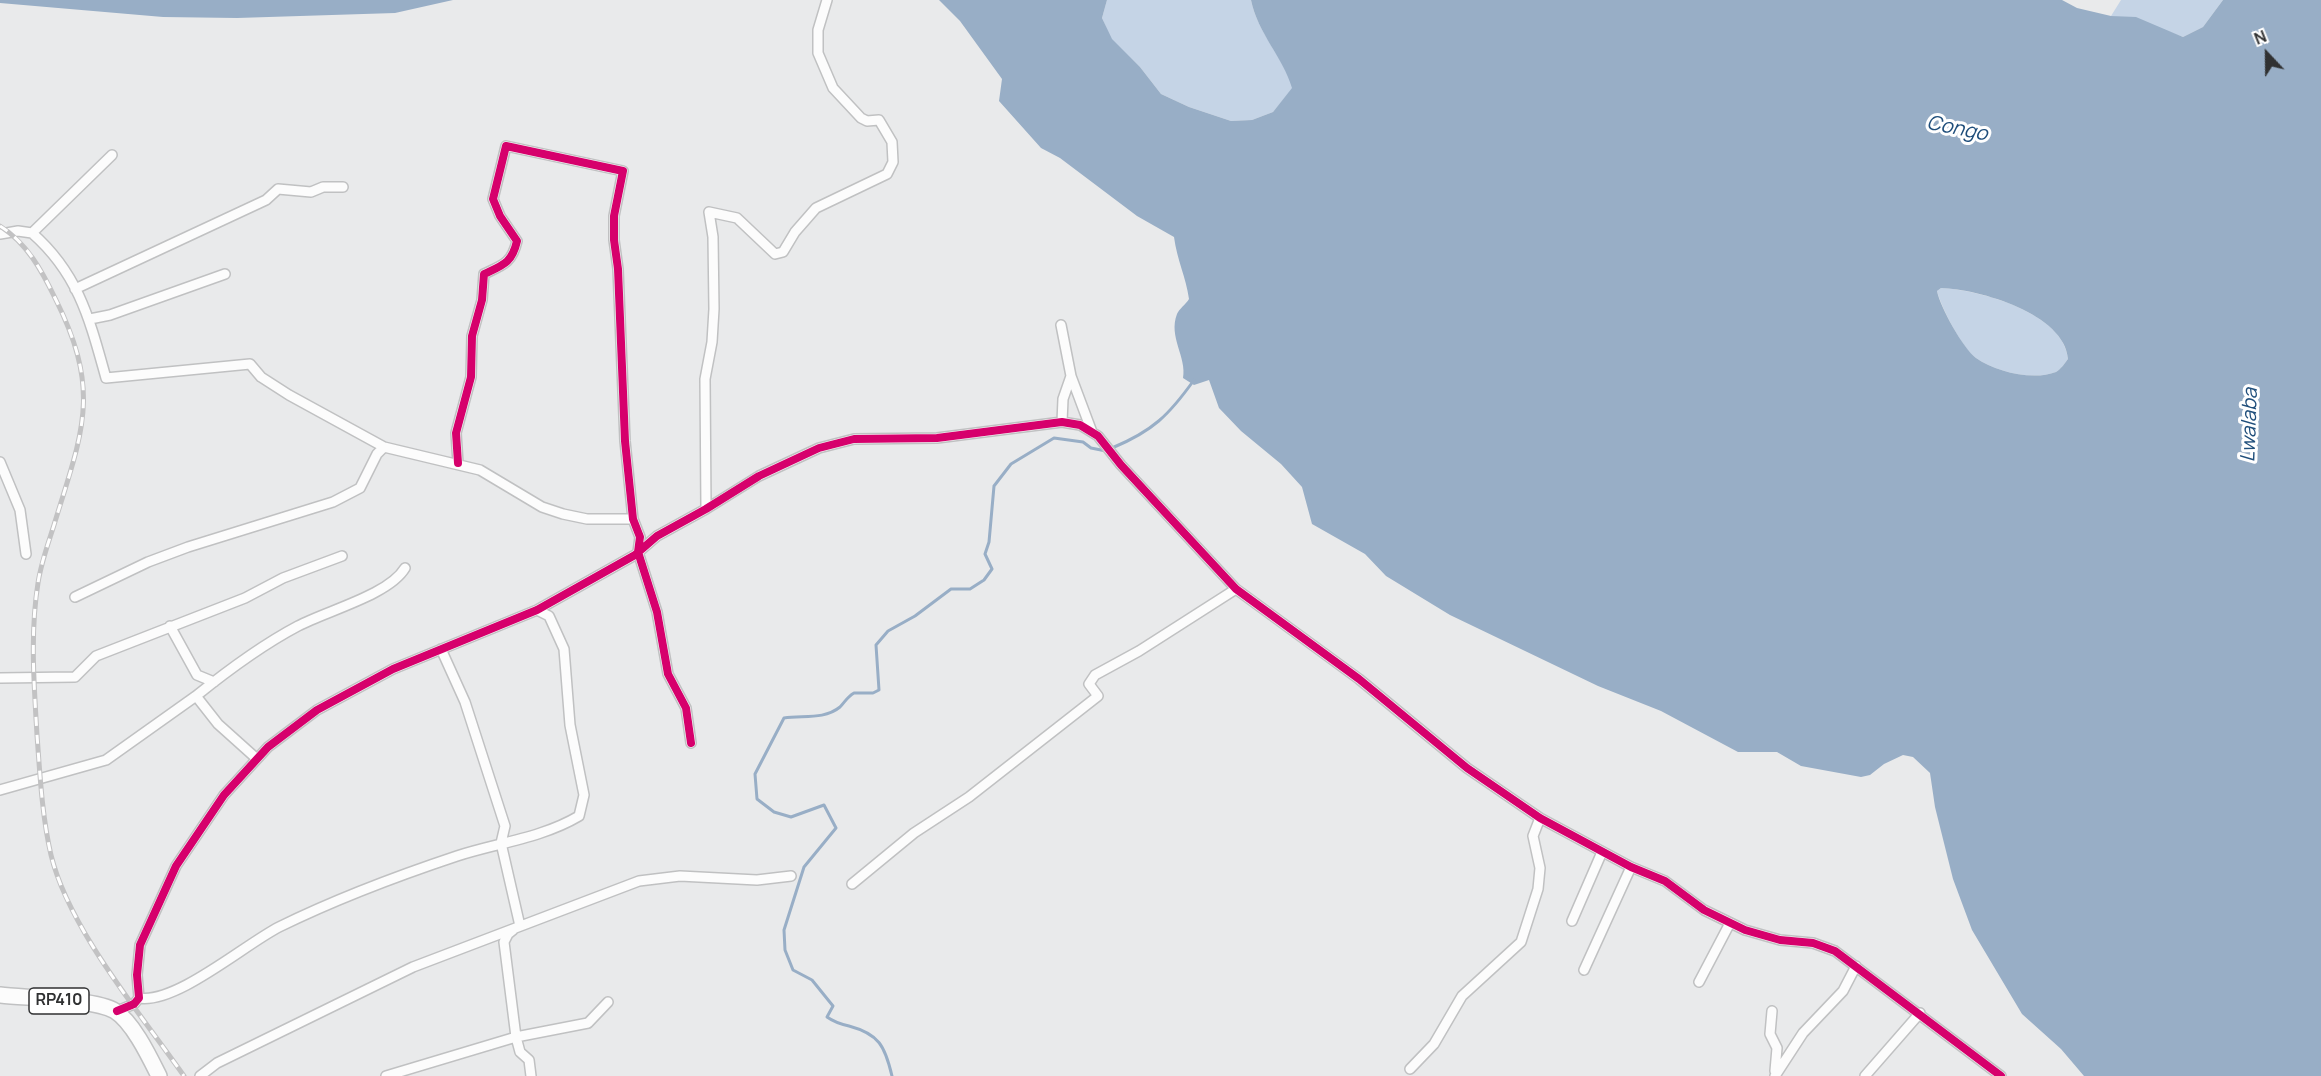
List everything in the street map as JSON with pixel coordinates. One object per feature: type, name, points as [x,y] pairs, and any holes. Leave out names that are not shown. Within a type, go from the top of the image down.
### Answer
[{"type":"main road","name":"RP410","points":[[0,995],[96,1004],[117,1011]]},
{"type":"main road","points":[[117,1011],[145,1048],[159,1076]]},
{"type":"street","points":[[706,509],[705,379],[712,342],[714,309],[713,237],[709,212],[737,218],[775,254],[783,252],[795,232],[816,208],[886,174],[893,162],[892,142],[887,130],[879,120],[867,121],[853,113],[849,103],[833,88],[818,53],[818,30],[827,0]]},
{"type":"street","points":[[458,463],[455,437],[471,377],[472,336],[482,300],[484,274],[505,264],[514,255],[517,241],[500,216],[493,199],[506,146],[623,171],[614,216],[614,240],[618,269],[625,441],[633,519],[640,537],[638,552],[657,612],[668,674],[686,708],[692,743]]},
{"type":"street","points":[[32,233],[112,155]]},
{"type":"street","points":[[75,289],[155,249],[248,209],[266,200],[278,189],[311,192],[322,187],[343,187]]},
{"type":"street","points":[[0,234],[18,231],[32,233],[54,253],[90,319],[106,378],[250,364],[261,377],[289,395],[384,447],[480,470],[542,507],[562,514],[587,519],[633,519]]},
{"type":"street","points":[[90,319],[110,315],[225,274]]},
{"type":"street","points":[[1061,325],[1071,376],[1092,432]]},
{"type":"street","points":[[1062,422],[1063,399],[1071,376]]},
{"type":"street","points":[[117,1011],[134,1004],[139,998],[137,975],[140,945],[176,867],[224,795],[257,759],[317,710],[393,669],[537,610],[638,552],[657,536],[759,476],[837,442],[876,436],[937,438],[1062,422],[1080,425],[1092,432],[1236,588],[1359,680],[1467,768],[1540,818],[1631,867],[1665,881],[1704,910],[1730,923],[1766,937],[1813,942],[1835,951],[2001,1076]]},
{"type":"street","points":[[75,597],[148,562],[188,547],[333,502],[360,488],[384,447]]},
{"type":"street","points":[[0,462],[4,483],[20,510],[26,554]]},
{"type":"street","points":[[0,678],[75,677],[96,656],[245,598],[283,578],[342,556]]},
{"type":"street","points":[[0,790],[106,760],[214,682],[297,627],[400,577],[405,568]]},
{"type":"street","points":[[852,884],[914,833],[969,797],[1098,696],[1089,684],[1095,675],[1139,651],[1236,588]]},
{"type":"street","points":[[139,998],[150,1000],[177,991],[271,932],[344,898],[459,855],[570,821],[579,816],[584,795],[570,725],[564,649],[549,616],[537,610]]},
{"type":"street","points":[[170,626],[197,675],[214,682]]},
{"type":"street","points":[[441,649],[465,702],[505,826],[501,843],[520,926]]},
{"type":"street","points":[[196,696],[218,724],[257,759]]},
{"type":"street","points":[[1410,1069],[1434,1044],[1462,996],[1521,942],[1538,889],[1540,868],[1533,836],[1540,818]]},
{"type":"street","points":[[1572,921],[1602,852]]},
{"type":"street","points":[[1584,970],[1631,867]]},
{"type":"street","points":[[200,1076],[217,1063],[413,967],[639,881],[680,876],[757,880],[790,876]]},
{"type":"street","points":[[1700,982],[1730,923]]},
{"type":"street","points":[[520,926],[508,934],[504,942],[516,1037],[520,1052],[529,1060],[531,1076]]},
{"type":"street","points":[[1774,1076],[1803,1033],[1843,991],[1856,966]]},
{"type":"street","points":[[386,1076],[516,1037],[588,1023],[608,1002]]},
{"type":"street","points":[[1772,1011],[1770,1034],[1777,1048],[1774,1076]]},
{"type":"street","points":[[1865,1076],[1920,1013]]},
{"type":"shaded area","points":[[1107,0],[1251,0],[1259,24],[1289,76],[1293,88],[1273,112],[1252,120],[1231,121],[1189,107],[1161,94],[1140,67],[1111,39],[1102,18]]},
{"type":"shaded area","points":[[2121,0],[2223,0],[2203,27],[2183,37],[2151,25],[2111,16]]},
{"type":"shaded area","points":[[1941,288],[1977,293],[1997,299],[2036,317],[2052,329],[2063,343],[2068,359],[2056,372],[2037,376],[2015,374],[1984,363],[1970,353],[1953,327],[1937,291]]},
{"type":"water","points":[[0,0],[453,0],[395,13],[237,18],[163,17],[0,3]]},
{"type":"water","points":[[939,0],[1107,0],[1102,18],[1112,39],[1140,67],[1161,94],[1189,107],[1231,121],[1252,120],[1273,112],[1292,88],[1283,66],[1259,24],[1251,0],[2062,0],[2077,8],[2111,16],[2136,17],[2183,37],[2203,27],[2223,0],[2321,0],[2321,1076],[2084,1076],[2061,1049],[2022,1014],[1972,930],[1953,879],[1935,807],[1930,773],[1913,757],[1903,755],[1884,764],[1870,775],[1861,777],[1801,766],[1777,752],[1738,752],[1661,711],[1598,686],[1450,615],[1386,576],[1365,554],[1312,524],[1302,487],[1281,464],[1241,431],[1219,408],[1209,380],[1194,385],[1183,378],[1184,370],[1176,339],[1175,322],[1178,312],[1189,299],[1174,237],[1137,216],[1060,158],[1041,148],[999,101],[1002,79],[960,21]],"holes":[[[1941,288],[1957,289],[1997,299],[2037,317],[2052,329],[2063,343],[2068,359],[2056,372],[2037,376],[2004,371],[1976,358],[1953,327],[1937,291]]]},
{"type":"waterway","points":[[1112,448],[1139,435],[1159,421],[1194,380]]},
{"type":"waterway","points":[[892,1076],[887,1057],[874,1037],[827,1017],[833,1006],[812,980],[793,970],[785,950],[784,930],[804,867],[836,828],[824,805],[791,817],[774,812],[757,799],[755,774],[784,718],[827,714],[840,707],[854,693],[873,693],[879,690],[876,645],[888,631],[915,616],[951,589],[970,589],[984,580],[992,569],[985,554],[989,542],[994,486],[1011,464],[1054,438],[1083,442],[1091,448],[1106,451]]},
{"type":"railway","points":[[0,226],[26,249],[50,288],[70,331],[79,360],[83,386],[83,411],[79,436],[41,568],[34,621],[33,659],[40,780],[51,855],[60,883],[89,941],[184,1076]]},
{"type":"cycle path","points":[[458,463],[456,433],[471,377],[472,336],[482,300],[484,274],[506,262],[517,241],[500,216],[493,199],[506,146],[623,171],[614,216],[614,240],[618,269],[625,441],[633,519],[640,537],[638,552],[657,612],[668,674],[686,708],[691,743]]},
{"type":"cycle path","points":[[117,1011],[134,1004],[139,998],[137,975],[140,945],[176,866],[224,795],[268,747],[317,710],[393,669],[537,610],[635,555],[657,536],[759,476],[819,448],[854,439],[937,438],[1062,422],[1080,425],[1098,436],[1121,465],[1236,589],[1359,679],[1467,768],[1540,818],[1631,867],[1665,881],[1704,910],[1745,930],[1780,940],[1813,943],[1835,951],[2001,1076]]},
{"type":"water label","name":"Congo","points":[[1957,129]]},
{"type":"water label","name":"Lwalaba","points":[[2250,425]]}]
